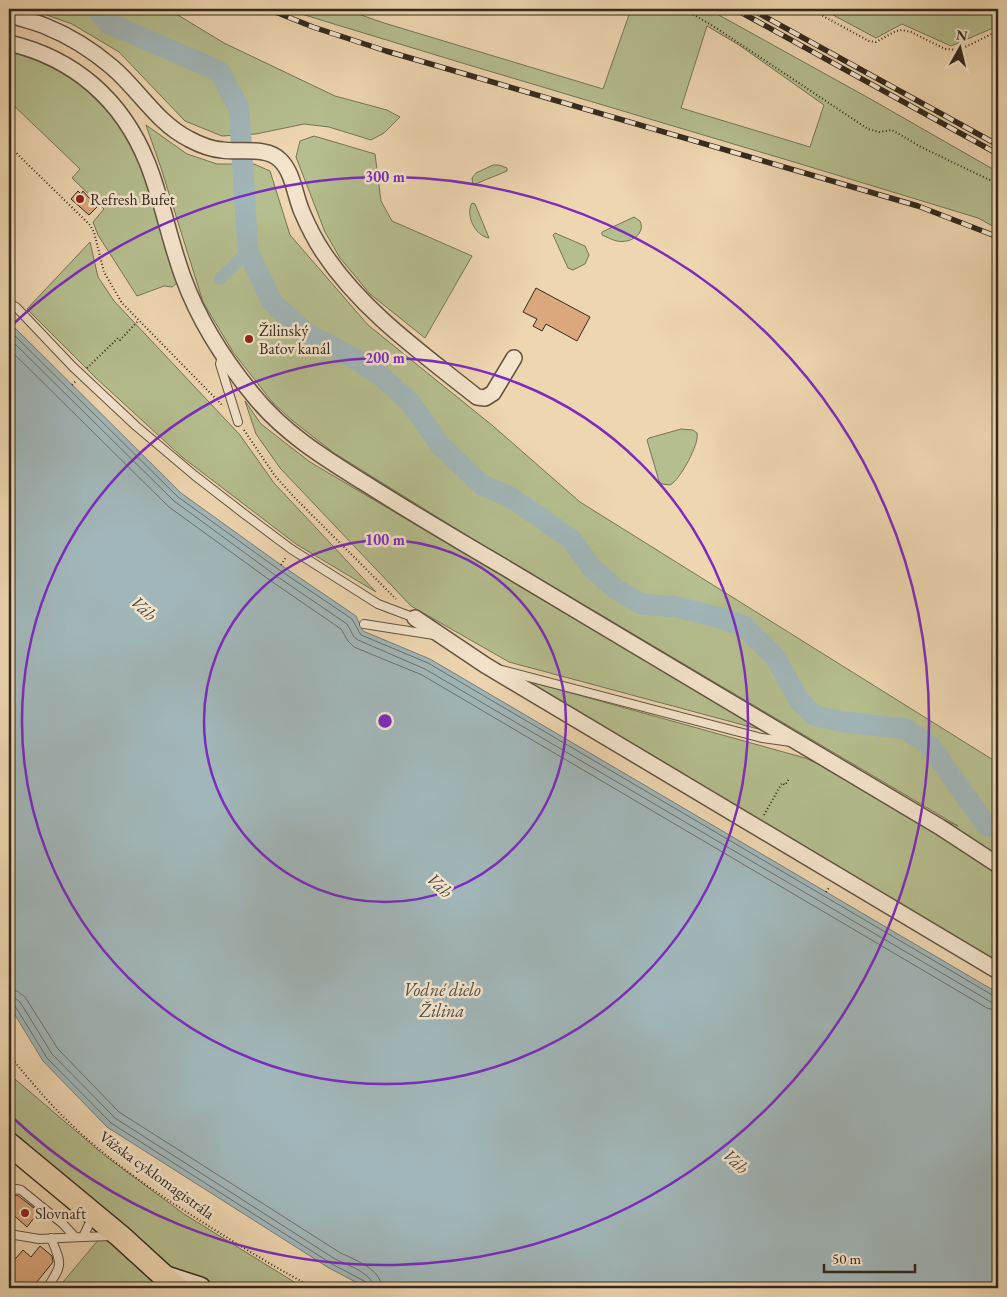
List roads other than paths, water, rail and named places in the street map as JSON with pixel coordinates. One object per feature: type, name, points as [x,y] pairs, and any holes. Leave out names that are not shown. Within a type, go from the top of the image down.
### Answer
[{"type":"main road","points":[[9,1144],[120,1236],[172,1283]]},
{"type":"street","points":[[9,14],[43,25],[70,37],[92,51],[114,68],[170,127],[187,138],[204,146],[222,150],[262,152],[272,154],[280,159],[287,169],[302,212],[318,244],[336,271],[362,301],[391,328],[477,397],[485,398],[493,393],[514,358]]},
{"type":"street","points":[[9,43],[27,47],[52,57],[78,72],[100,91],[117,110],[134,135],[147,161],[184,279],[201,319],[222,354],[269,414],[291,434],[422,519],[940,827],[998,865]]},
{"type":"street","points":[[414,618],[485,665],[998,972]]},
{"type":"street","points":[[172,1283],[200,1288]]},
{"type":"lane","points":[[9,303],[16,307],[136,426],[194,475],[291,549],[378,604],[414,618]]},
{"type":"lane","points":[[222,354],[220,364],[238,422]]},
{"type":"lane","points":[[364,624],[441,636]]},
{"type":"lane","points":[[485,665],[762,738],[800,744]]},
{"type":"lane","points":[[9,1193],[16,1189],[21,1190],[79,1237]]},
{"type":"lane","points":[[79,1237],[94,1214]]},
{"type":"lane","points":[[9,1234],[39,1239],[120,1236]]},
{"type":"lane","points":[[47,1288],[60,1269],[60,1260],[52,1238]]},
{"type":"water","name":"Vodné dielo Žilina","points":[[9,322],[181,493],[356,616],[363,631],[430,659],[998,993],[998,1288],[367,1288],[329,1268],[107,1127],[43,1061],[9,1005]]},
{"type":"waterway","points":[[97,9],[108,23],[219,71],[239,108],[248,251],[272,302],[305,332],[350,356],[382,377],[410,402],[441,446],[482,485],[508,496],[572,540],[591,567],[616,589],[641,604],[677,607],[744,626],[775,657],[799,700],[815,716],[844,722],[906,729],[930,746],[987,826],[998,827]]},
{"type":"waterway","points":[[220,279],[248,251]]},
{"type":"railway","points":[[268,9],[313,27],[386,51],[918,206],[998,237]]},
{"type":"railway","points":[[735,9],[998,154]]},
{"type":"railway","points":[[751,9],[998,145]]},
{"type":"place","name":"Refresh Bufet","points":[[80,199]]},
{"type":"place","name":"Žilinský Baťov kanál","points":[[249,339]]},
{"type":"place","name":"Slovnaft","points":[[25,1213]]},
{"type":"water label","name":"Váh","points":[[144,608]]},
{"type":"water label","name":"Váh","points":[[440,885]]},
{"type":"water label","name":"Váh","points":[[736,1161]]}]
